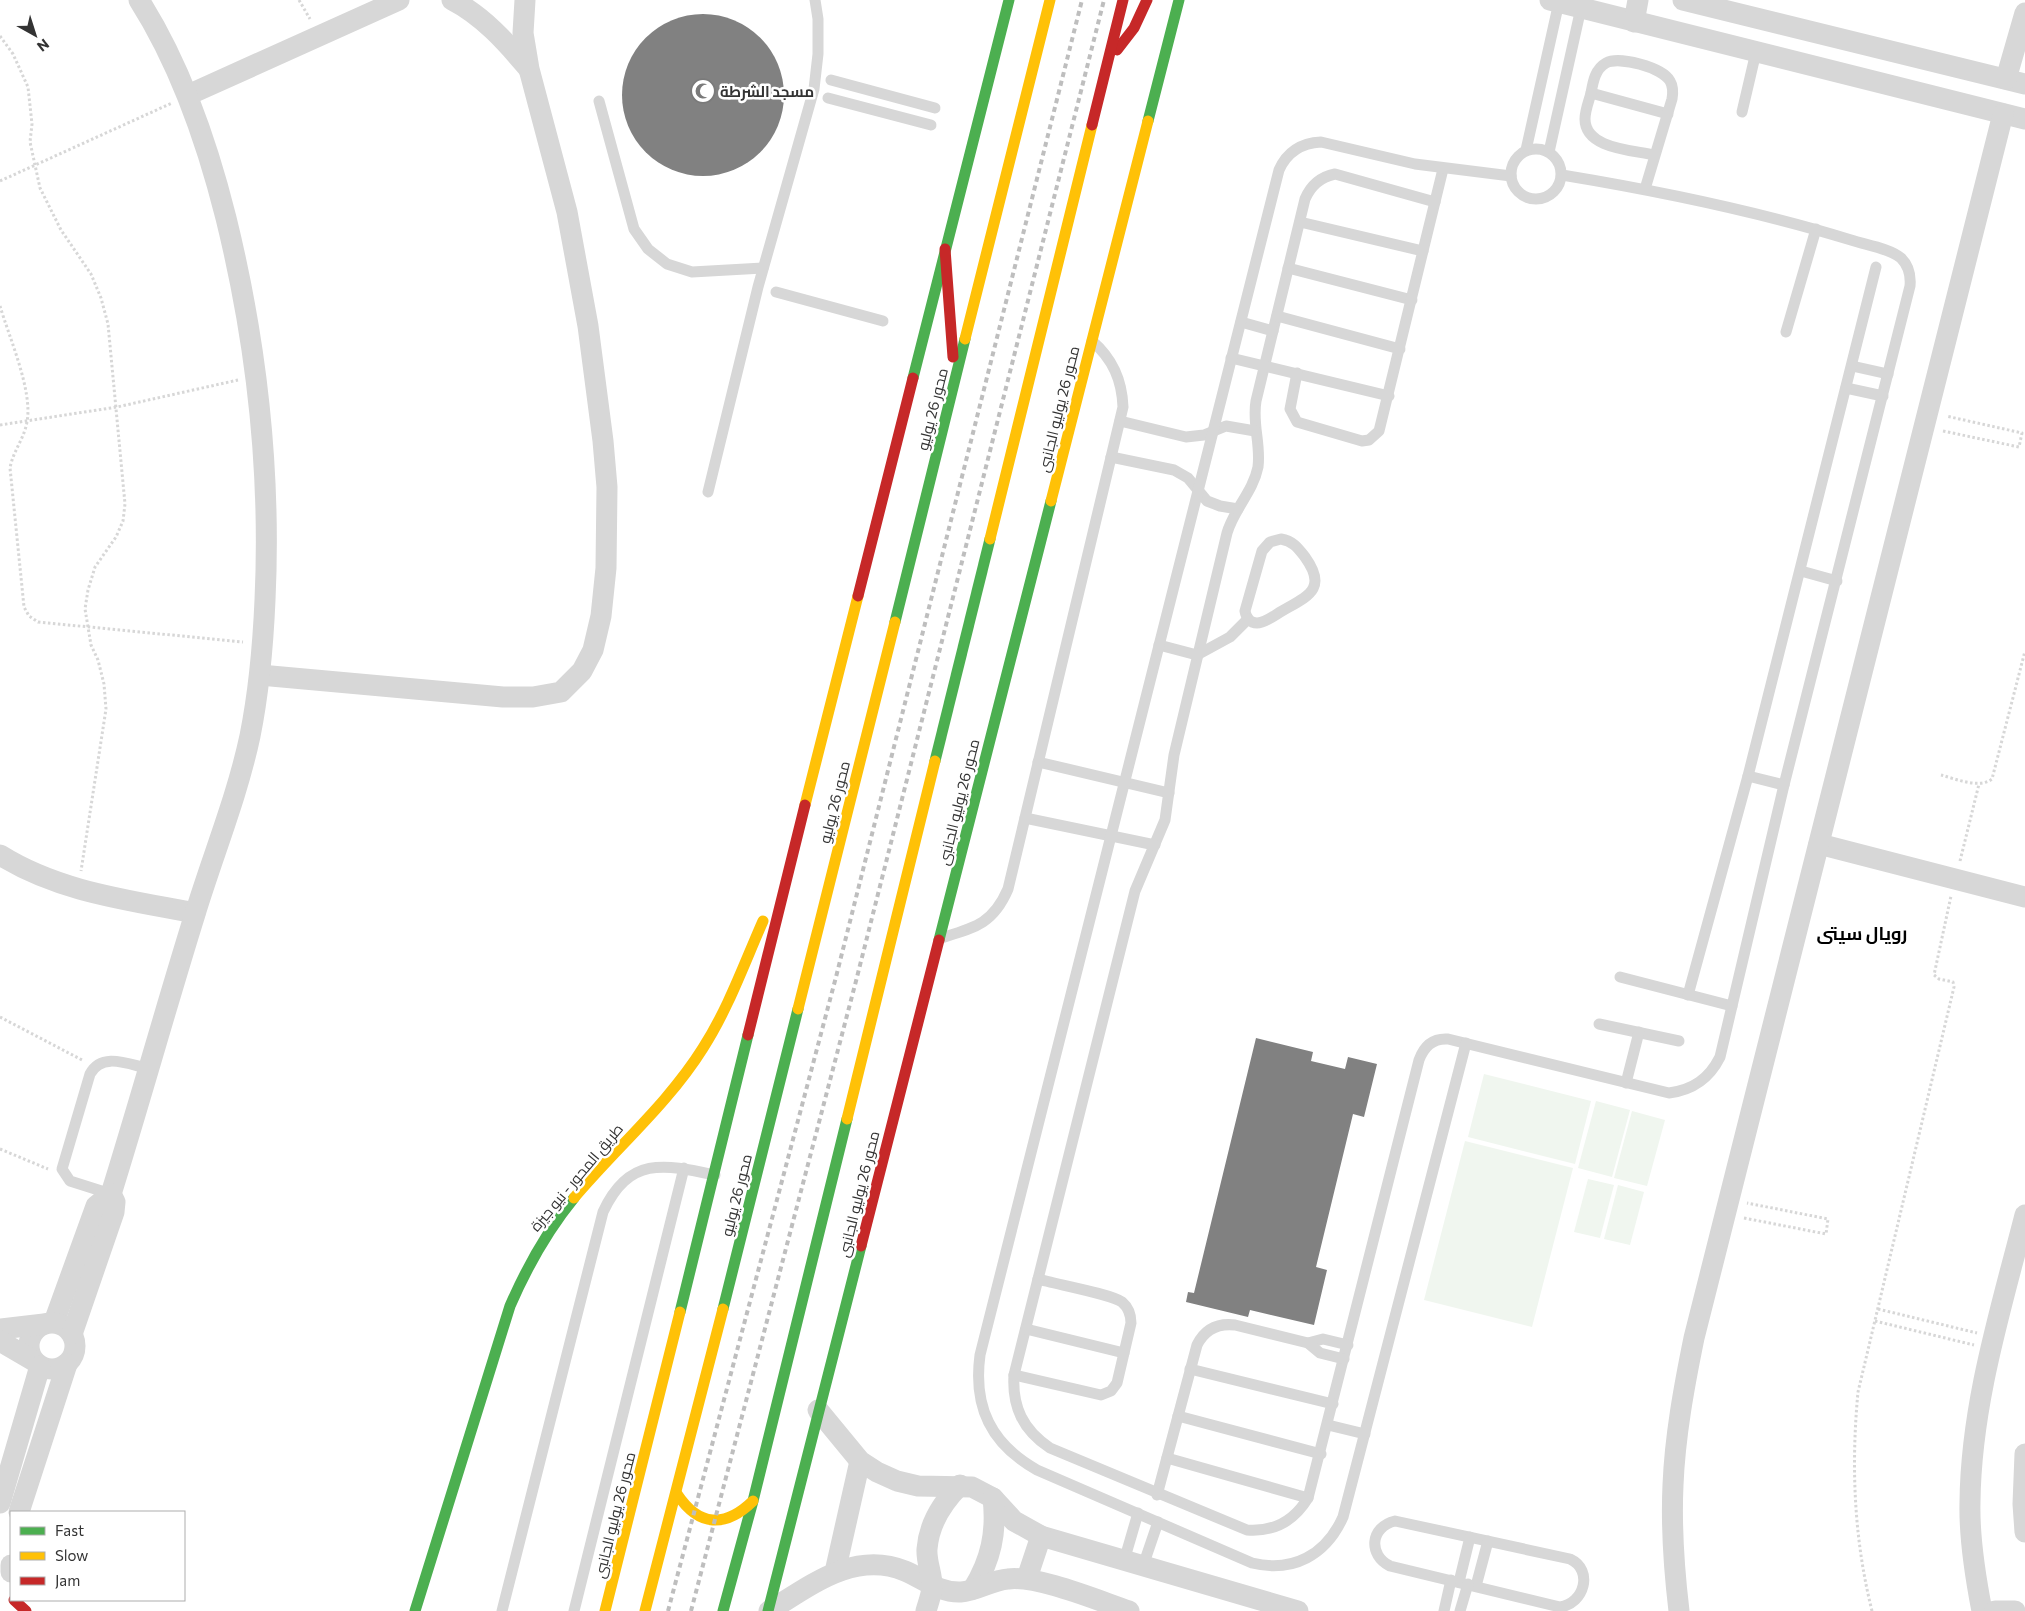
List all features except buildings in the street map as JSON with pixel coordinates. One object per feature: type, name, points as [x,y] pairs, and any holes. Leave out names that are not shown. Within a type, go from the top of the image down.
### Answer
[{"type":"main road","name":"محور 26 يوليو الجانبى","points":[[604,1611],[715,1175],[787,875],[1009,0]]},
{"type":"main road","name":"محور 26 يوليو","points":[[645,1611],[677,1494],[1050,0]]},
{"type":"main road","points":[[723,1611],[753,1501],[1123,0]]},
{"type":"main road","points":[[1108,61],[1134,28],[1146,0]]},
{"type":"main road","name":"محور 26 يوليو الجانبى","points":[[768,1611],[1179,0]]},
{"type":"main road","points":[[945,249],[954,383]]},
{"type":"main road","name":"طريق المحور - نيو جيزة","points":[[415,1611],[510,1306],[526,1267],[556,1221],[676,1084],[705,1046],[727,1005],[755,939],[787,875]]},
{"type":"main road","points":[[677,1494],[687,1510],[712,1521],[731,1519],[740,1514],[753,1501]]},
{"type":"main road","points":[[14,1601],[26,1611]]},
{"type":"street","points":[[37,1363],[30,1354],[30,1340],[38,1328],[49,1323],[96,1206],[110,1194],[150,1069],[195,913],[238,781],[250,735],[263,644],[267,542],[265,458],[257,376],[240,274],[217,184],[188,95],[139,0]]},
{"type":"street","points":[[188,95],[400,0]]},
{"type":"street","points":[[452,0],[484,22],[508,44],[529,69]]},
{"type":"street","points":[[260,675],[493,696],[533,697],[561,692],[582,671],[593,650],[602,616],[606,568],[607,486],[604,441],[578,265],[567,212],[529,69],[523,34],[525,0]]},
{"type":"street","points":[[1634,22],[1638,0]]},
{"type":"street","points":[[1683,0],[2016,82],[2025,13]]},
{"type":"street","points":[[1554,1],[1593,6],[1634,22],[2025,119]]},
{"type":"street","points":[[1679,1611],[1673,1559],[1673,1485],[1680,1411],[1694,1338],[2004,114]]},
{"type":"street","points":[[1819,844],[2025,897]]},
{"type":"street","points":[[0,855],[22,868],[78,890],[195,913]]},
{"type":"street","points":[[72,1334],[114,1212],[115,1202],[110,1194]]},
{"type":"street","points":[[1982,1611],[1971,1541],[1970,1503],[1975,1427],[1993,1343],[2025,1215]]},
{"type":"street","points":[[0,1329],[49,1323],[68,1328],[72,1334],[75,1350],[67,1364],[18,1511]]},
{"type":"street","points":[[0,1341],[37,1363],[54,1369],[67,1364]]},
{"type":"street","points":[[0,1503],[5,1465],[37,1363]]},
{"type":"street","points":[[818,1410],[860,1460],[897,1481],[925,1486],[960,1485],[984,1491],[1014,1521],[1041,1536],[1133,1563],[1242,1603],[1298,1611]]},
{"type":"street","points":[[2025,1454],[2023,1504],[2025,1532]]},
{"type":"street","points":[[835,1572],[860,1460]]},
{"type":"street","points":[[926,1611],[932,1586],[927,1559],[930,1531],[936,1514],[947,1498],[960,1485]]},
{"type":"street","points":[[963,1597],[985,1568],[992,1546],[995,1530],[993,1498]]},
{"type":"street","points":[[1026,1578],[1041,1536]]},
{"type":"street","points":[[768,1611],[835,1572],[868,1565],[886,1566],[918,1577],[932,1586],[963,1597],[1008,1578],[1026,1578],[1129,1611]]},
{"type":"street","points":[[1995,1611],[2015,1611]]},
{"type":"lane","points":[[708,492],[763,268],[814,89],[818,54],[818,19],[815,0]]},
{"type":"lane","points":[[1526,150],[1542,149],[1549,152],[1559,162],[1562,175],[1560,183],[1551,194],[1536,199],[1522,195],[1517,190],[1511,176],[1514,161],[1526,150],[1554,1]]},
{"type":"lane","points":[[1549,152],[1593,6]]},
{"type":"lane","points":[[1742,112],[1756,52]]},
{"type":"lane","points":[[1645,189],[1672,99],[1672,86],[1665,75],[1654,69],[1620,60],[1607,62],[1597,72],[1585,120],[1586,127],[1594,138],[1606,144],[1654,155]]},
{"type":"lane","points":[[831,80],[935,108]]},
{"type":"lane","points":[[1591,93],[1668,114]]},
{"type":"lane","points":[[828,98],[931,125]]},
{"type":"lane","points":[[599,102],[634,229],[648,249],[667,264],[692,272],[763,268]]},
{"type":"lane","points":[[1466,1043],[1343,1517],[1338,1529],[1322,1548],[1301,1562],[1277,1566],[1252,1563],[1037,1470],[1011,1453],[1000,1442],[985,1415],[978,1385],[980,1355],[1279,170],[1283,162],[1296,149],[1312,142],[1321,142],[1443,169],[1511,176]]},
{"type":"lane","points":[[1297,373],[1290,404],[1294,418],[1301,425],[1355,440],[1368,440],[1380,431],[1443,169]]},
{"type":"lane","points":[[1435,202],[1335,174],[1327,176],[1313,185],[1306,199],[1254,411],[1258,466],[1251,489],[1238,509],[1227,532],[1174,755],[1165,820],[1143,868],[1135,891],[1014,1375],[1014,1393],[1018,1411],[1023,1423],[1039,1441],[1050,1448],[1236,1527],[1257,1531],[1268,1530],[1287,1522],[1303,1507],[1308,1498],[1321,1454],[1421,1054],[1430,1044],[1442,1038],[1669,1092],[1680,1092],[1702,1082],[1709,1075],[1720,1057],[1784,785],[1910,286],[1910,271],[1906,264],[1895,254],[1816,229],[1645,189],[1562,175]]},
{"type":"lane","points":[[1300,222],[1423,251]]},
{"type":"lane","points":[[1786,332],[1816,229]]},
{"type":"lane","points":[[1688,995],[1748,776],[1801,571],[1876,267]]},
{"type":"lane","points":[[1288,268],[1412,300]]},
{"type":"lane","points":[[776,292],[882,320]]},
{"type":"lane","points":[[1277,316],[1400,349]]},
{"type":"lane","points":[[1240,322],[1273,331]]},
{"type":"lane","points":[[939,938],[979,925],[997,910],[1008,889],[1120,421],[1122,394],[1118,376],[1109,359],[1091,341]]},
{"type":"lane","points":[[1231,358],[1389,396]]},
{"type":"lane","points":[[1852,366],[1888,374]]},
{"type":"lane","points":[[1846,388],[1883,396]]},
{"type":"lane","points":[[1120,421],[1186,437],[1213,432],[1219,428],[1233,425],[1255,431]]},
{"type":"lane","points":[[1111,457],[1174,470],[1188,478],[1198,491],[1214,504],[1238,509]]},
{"type":"lane","points":[[1275,540],[1292,542],[1314,571],[1316,581],[1312,592],[1261,623],[1248,619],[1245,610],[1262,550],[1275,540]]},
{"type":"lane","points":[[1801,571],[1837,581]]},
{"type":"lane","points":[[1159,645],[1197,655],[1230,637],[1248,619]]},
{"type":"lane","points":[[1038,762],[1169,793]]},
{"type":"lane","points":[[1748,776],[1784,785]]},
{"type":"lane","points":[[1025,818],[1155,845]]},
{"type":"lane","points":[[1620,977],[1732,1006]]},
{"type":"lane","points":[[1599,1024],[1679,1041]]},
{"type":"lane","points":[[1626,1083],[1639,1032]]},
{"type":"lane","points":[[110,1194],[76,1184],[65,1176],[63,1162],[94,1066],[101,1061],[109,1060],[150,1069]]},
{"type":"lane","points":[[502,1611],[603,1212],[616,1190],[635,1174],[659,1166],[684,1168],[715,1175]]},
{"type":"lane","points":[[574,1611],[684,1168]]},
{"type":"lane","points":[[1014,1375],[1101,1396],[1115,1388],[1124,1353],[1131,1319],[1126,1306],[1114,1298],[1038,1279]]},
{"type":"lane","points":[[1157,1494],[1200,1338],[1211,1329],[1219,1326],[1235,1326],[1308,1343],[1320,1353],[1344,1359]]},
{"type":"lane","points":[[1026,1329],[1124,1353]]},
{"type":"lane","points":[[1308,1343],[1323,1339],[1348,1345]]},
{"type":"lane","points":[[1190,1369],[1333,1404]]},
{"type":"lane","points":[[1178,1416],[1321,1454]]},
{"type":"lane","points":[[1328,1425],[1364,1434]]},
{"type":"lane","points":[[1167,1458],[1308,1498]]},
{"type":"lane","points":[[1133,1563],[1138,1513]]},
{"type":"lane","points":[[1395,1521],[1488,1541],[1574,1561],[1583,1573],[1584,1583],[1575,1601],[1560,1607],[1463,1583],[1384,1563],[1375,1551],[1375,1537],[1383,1526],[1395,1521]]},
{"type":"lane","points":[[1133,1563],[1158,1522]]},
{"type":"lane","points":[[1460,1611],[1470,1537]]},
{"type":"lane","points":[[1444,1611],[1488,1541]]},
{"type":"path","points":[[0,36],[18,62],[28,87],[32,124],[30,142],[34,166],[50,210],[91,274],[101,298],[108,324],[126,504],[116,537],[95,567],[85,609],[86,628],[104,684],[106,709],[78,890]]},
{"type":"path","points":[[0,181],[188,95]]},
{"type":"path","points":[[0,306],[25,385],[28,410],[22,439],[13,454],[10,468],[24,607],[29,616],[38,622],[86,628],[263,644]]},
{"type":"path","points":[[0,425],[117,407],[257,376]]},
{"type":"path","points":[[1926,419],[2022,433],[2019,447],[1926,419]]},
{"type":"path","points":[[1941,775],[1979,784],[1987,783],[1992,779],[2025,651]]},
{"type":"path","points":[[1872,1611],[1864,1576],[1856,1520],[1854,1459],[1858,1392],[1954,988],[1953,982],[1939,979],[1934,975],[1955,879],[1979,784]]},
{"type":"path","points":[[0,1017],[94,1066]]},
{"type":"path","points":[[0,1149],[65,1176]]},
{"type":"path","points":[[1727,1207],[1828,1219],[1826,1234],[1727,1207]]},
{"type":"path","points":[[1878,1309],[1993,1343]]},
{"type":"path","points":[[1875,1321],[1993,1343]]},
{"type":"shaded area","points":[[1484,1074],[1591,1101],[1575,1164],[1468,1137]]},
{"type":"shaded area","points":[[1596,1101],[1630,1110],[1612,1177],[1578,1168]]},
{"type":"shaded area","points":[[1632,1111],[1665,1120],[1647,1186],[1614,1178]]},
{"type":"shaded area","points":[[1465,1141],[1573,1168],[1532,1327],[1424,1300]]},
{"type":"shaded area","points":[[1588,1179],[1614,1185],[1600,1238],[1574,1232]]},
{"type":"shaded area","points":[[1618,1185],[1644,1192],[1630,1245],[1604,1239]]},
{"type":"railway","points":[[668,1611],[836,977],[1082,0]]},
{"type":"railway","points":[[691,1611],[856,981],[1104,0]]},
{"type":"traffic: fast","points":[[913,378],[1009,0]]},
{"type":"traffic: fast","points":[[1148,121],[1179,0]]},
{"type":"traffic: fast","points":[[895,622],[965,339]]},
{"type":"traffic: fast","points":[[939,940],[1051,501]]},
{"type":"traffic: fast","points":[[935,761],[990,539]]},
{"type":"traffic: fast","points":[[723,1309],[798,1009]]},
{"type":"traffic: fast","points":[[680,1312],[748,1035]]},
{"type":"traffic: fast","points":[[723,1611],[753,1501],[847,1119]]},
{"type":"traffic: fast","points":[[415,1611],[510,1306],[538,1250],[574,1198]]},
{"type":"traffic: fast","points":[[768,1611],[861,1246]]},
{"type":"traffic: slow","points":[[965,339],[1050,0]]},
{"type":"traffic: slow","points":[[1051,501],[1148,121]]},
{"type":"traffic: slow","points":[[990,539],[1092,125]]},
{"type":"traffic: slow","points":[[805,805],[858,596]]},
{"type":"traffic: slow","points":[[798,1009],[895,622]]},
{"type":"traffic: slow","points":[[847,1119],[935,761]]},
{"type":"traffic: slow","points":[[574,1198],[658,1107],[703,1048],[720,1018],[763,921]]},
{"type":"traffic: slow","points":[[645,1611],[723,1309]]},
{"type":"traffic: slow","points":[[605,1611],[680,1312]]},
{"type":"traffic: slow","points":[[677,1494],[694,1513],[703,1518],[713,1520],[732,1516],[743,1510],[753,1501]]},
{"type":"traffic: jam","points":[[1092,125],[1123,0]]},
{"type":"traffic: jam","points":[[1117,50],[1134,28],[1147,0]]},
{"type":"traffic: jam","points":[[945,249],[953,357]]},
{"type":"traffic: jam","points":[[858,596],[913,378]]},
{"type":"traffic: jam","points":[[748,1035],[805,805]]},
{"type":"traffic: jam","points":[[861,1246],[939,940]]},
{"type":"traffic: jam","points":[[15,1601],[26,1611]]},
{"type":"place","name":"مسجد الشرطة","points":[[703,91]]},
{"type":"district","name":"رويال سيتى","points":[[1862,933]]}]
